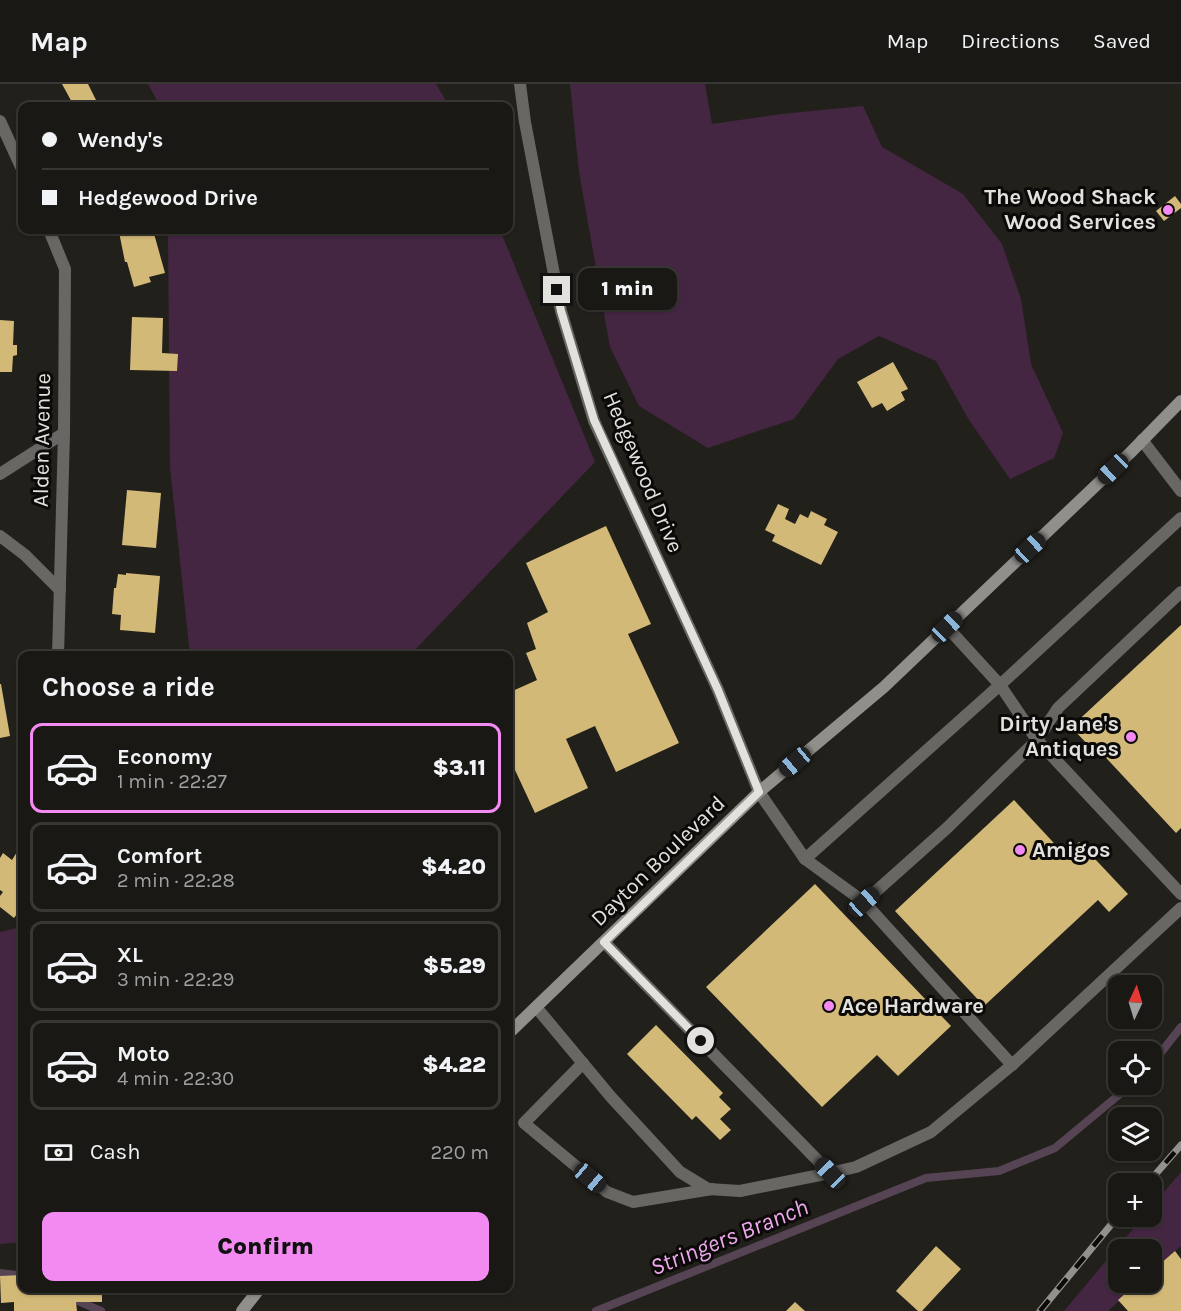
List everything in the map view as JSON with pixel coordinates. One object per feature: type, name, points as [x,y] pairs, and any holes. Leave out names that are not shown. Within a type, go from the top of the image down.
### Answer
[{"type":"main road","name":"Dayton Boulevard","points":[[513,1029],[759,792],[884,687],[1181,401]]},
{"type":"main road","points":[[242,1311],[256,1293]]},
{"type":"street","name":"Hedgewood Drive","points":[[520,84],[525,122],[561,311],[594,420],[718,690],[759,792],[805,859],[864,902],[1012,1065]]},
{"type":"street","points":[[0,120],[18,160]]},
{"type":"street","name":"Alden Avenue","points":[[51,234],[65,269],[64,433],[58,651]]},
{"type":"street","points":[[0,474],[64,433]]},
{"type":"street","points":[[1142,440],[1181,491]]},
{"type":"street","points":[[805,859],[1000,685],[1181,518]]},
{"type":"street","points":[[0,536],[25,555],[60,590]]},
{"type":"street","points":[[864,902],[947,828],[1037,740],[1058,708],[1181,592]]},
{"type":"street","points":[[947,627],[1000,685],[1037,740],[1181,894]]},
{"type":"street","points":[[583,1063],[524,1123],[606,1192],[633,1202],[712,1189],[740,1191],[856,1167],[931,1132],[1012,1065],[1181,908]]},
{"type":"street","points":[[604,942],[830,1173]]},
{"type":"street","points":[[536,1007],[611,1097],[680,1172],[712,1189]]},
{"type":"shaded area","points":[[148,84],[436,84],[447,102],[158,102]]},
{"type":"shaded area","points":[[570,84],[705,84],[712,124],[863,106],[882,147],[963,194],[1002,244],[1021,299],[1031,364],[1063,433],[1054,458],[1010,479],[969,420],[936,361],[879,336],[838,359],[794,419],[708,448],[639,406],[610,347],[579,172]]},
{"type":"shaded area","points":[[168,234],[502,234],[595,462],[414,651],[190,651],[170,467]]},
{"type":"shaded area","points":[[18,928],[18,1242],[0,1244],[0,932]]},
{"type":"shaded area","points":[[1181,1172],[1181,1246],[1162,1262],[1162,1239],[1125,1239],[1135,1227],[1162,1227],[1162,1194]]},
{"type":"shaded area","points":[[1108,1259],[1108,1293],[1127,1293],[1108,1311],[1064,1311]]},
{"type":"building","points":[[62,84],[88,84],[97,102],[72,102]]},
{"type":"building","name":"The Wood Shack Wood Services","points":[[1175,196],[1181,208],[1164,221],[1156,211]]},
{"type":"building","points":[[119,234],[154,234],[165,273],[149,277],[151,282],[134,287],[127,262],[125,262]]},
{"type":"building","points":[[132,317],[163,318],[162,353],[178,354],[177,371],[130,370]]},
{"type":"building","points":[[0,320],[14,321],[13,345],[17,345],[17,355],[13,356],[12,372],[0,372]]},
{"type":"building","points":[[893,362],[908,389],[901,392],[905,400],[887,411],[882,403],[872,408],[857,382]]},
{"type":"building","points":[[127,490],[161,493],[156,548],[122,545]]},
{"type":"building","points":[[778,504],[789,509],[785,519],[795,524],[800,514],[808,518],[811,511],[827,519],[824,525],[838,532],[821,565],[772,541],[775,535],[765,530]]},
{"type":"building","points":[[606,526],[651,624],[628,634],[679,743],[616,772],[595,726],[566,739],[588,788],[535,813],[513,766],[513,691],[537,680],[526,653],[536,649],[527,623],[548,612],[526,563]]},
{"type":"building","points":[[126,573],[160,576],[155,633],[120,630],[121,615],[112,614],[114,588],[116,588],[118,574],[126,575]]},
{"type":"building","name":"Dirty Jane's Antiques","points":[[1181,625],[1181,828],[1176,833],[1096,747],[1093,750],[1071,727]]},
{"type":"building","points":[[0,684],[10,736],[0,738]]},
{"type":"building","points":[[1014,800],[1065,855],[1079,842],[1128,894],[1109,912],[1098,900],[984,1006],[895,911]]},
{"type":"building","points":[[17,852],[18,912],[14,918],[0,907],[0,896],[3,892],[0,890],[0,858],[3,853],[12,860]]},
{"type":"building","name":"Ace Hardware","points":[[815,884],[951,1026],[898,1076],[877,1055],[822,1107],[706,987]]},
{"type":"building","points":[[656,1025],[723,1093],[719,1097],[731,1109],[720,1119],[731,1130],[720,1140],[696,1116],[692,1120],[627,1054]]},
{"type":"building","points":[[936,1246],[961,1269],[922,1311],[918,1311],[896,1291]]},
{"type":"building","points":[[1175,1251],[1181,1259],[1181,1311],[1128,1311],[1118,1300],[1126,1293],[1162,1293],[1162,1262]]},
{"type":"building","points":[[18,1275],[18,1293],[102,1293],[102,1302],[76,1302],[77,1311],[14,1311],[14,1302],[1,1303],[0,1276]]},
{"type":"building","points":[[795,1302],[805,1311],[786,1311]]},
{"type":"waterway","name":"Stringers Branch","points":[[1162,1051],[1181,1027]]},
{"type":"waterway","name":"Stringers Branch","points":[[596,1311],[926,1178],[999,1171],[1055,1148],[1119,1095]]},
{"type":"waterway","points":[[0,1273],[18,1276]]},
{"type":"waterway","points":[[71,1298],[101,1311]]},
{"type":"railway","points":[[1157,1173],[1181,1145]]},
{"type":"railway","points":[[1040,1311],[1109,1227]]},
{"type":"place","name":"The Wood Shack Wood Services","points":[[1168,210]]},
{"type":"place","name":"Dirty Jane's Antiques","points":[[1131,737]]},
{"type":"place","name":"Amigos","points":[[1020,850]]},
{"type":"place","name":"Ace Hardware","points":[[829,1006]]},
{"type":"route","points":[[557,290],[561,311],[594,420],[718,690],[759,792],[604,942],[701,1041]]}]
